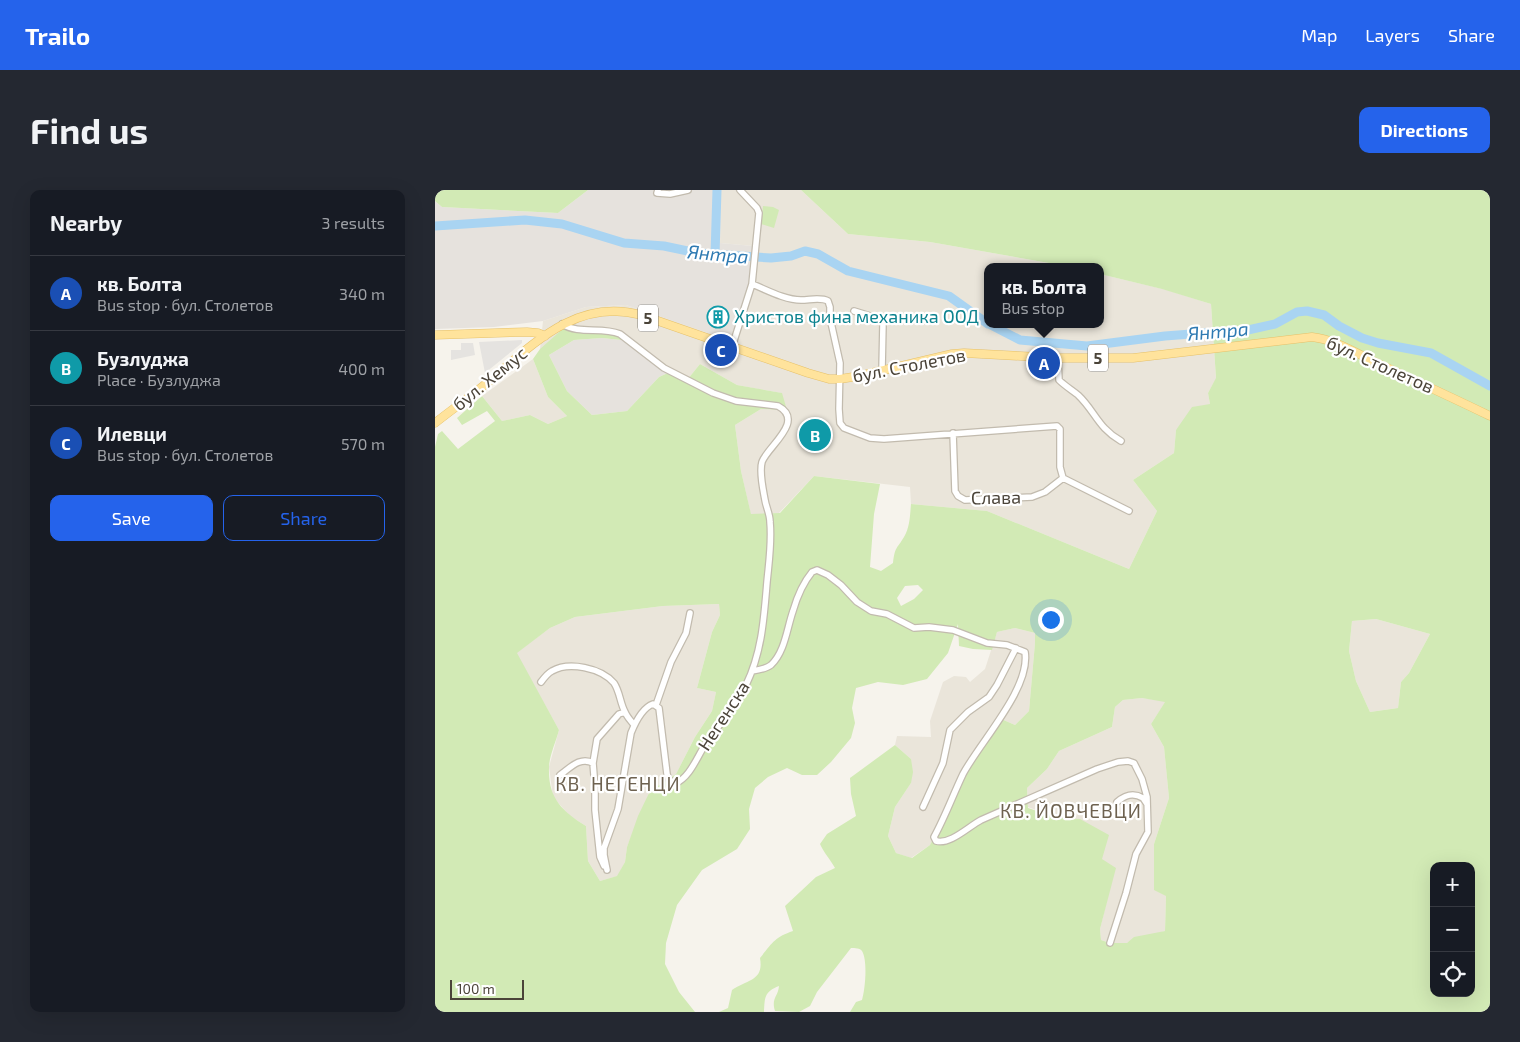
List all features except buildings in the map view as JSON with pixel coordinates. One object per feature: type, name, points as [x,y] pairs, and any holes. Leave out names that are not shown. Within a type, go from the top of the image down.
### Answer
[{"type":"main road","name":"бул. Столетов","points":[[562,324],[584,315],[603,311],[631,312],[829,379],[859,376],[952,354],[1058,358],[1133,358],[1312,337],[1326,339],[1354,351],[1490,416]]},
{"type":"main road","name":"5","points":[[545,336],[562,324]]},
{"type":"main road","points":[[435,335],[527,332],[545,336]]},
{"type":"main road","name":"бул. Хемус","points":[[435,423],[545,336]]},
{"type":"street","points":[[658,190],[657,193],[663,194],[688,190]]},
{"type":"street","points":[[733,347],[752,284],[757,250],[759,212],[740,190]]},
{"type":"street","points":[[752,284],[787,298],[799,300],[825,299],[828,301],[840,363],[839,410],[840,423],[844,428],[870,438],[884,439],[1057,426],[1060,429],[1059,467],[1063,478],[1129,511]]},
{"type":"street","points":[[854,311],[880,319],[883,323],[882,370]]},
{"type":"street","name":"Негенска","points":[[562,324],[574,330],[615,332],[664,368],[707,390],[736,401],[774,404],[787,413],[782,436],[765,457],[761,466],[770,520],[771,548],[765,617],[753,671],[731,713],[704,747],[685,778],[676,783],[669,780],[667,774],[659,708],[657,705]]},
{"type":"street","points":[[1058,358],[1059,380],[1079,396],[1097,421],[1111,436],[1121,441]]},
{"type":"street","name":"Слава","points":[[953,434],[955,491],[958,496],[965,500],[1032,497],[1045,492],[1063,478]]},
{"type":"street","points":[[753,671],[769,666],[775,660],[783,644],[801,591],[812,572],[817,570],[828,574],[857,602],[871,611],[887,614],[913,628],[929,627],[953,630],[987,644],[1016,648],[1025,652],[1024,674],[1011,700],[964,774],[934,837],[935,842],[947,841],[981,820],[1097,769],[1118,762],[1133,764],[1142,778],[1149,808],[1148,832],[1136,854],[1111,943]]},
{"type":"street","points":[[625,712],[619,714],[597,739],[593,763],[600,857],[607,870],[604,855],[605,848],[618,809],[634,725],[649,706],[657,705],[671,662],[686,633],[690,613]]},
{"type":"street","points":[[923,808],[943,763],[950,730],[968,712],[989,697],[1016,648]]},
{"type":"street","points":[[541,682],[550,672],[557,668],[575,666],[592,670],[608,678],[613,683],[622,700],[625,712],[634,725]]},
{"type":"street","points":[[560,775],[583,759],[593,763]]},
{"type":"street","points":[[1117,802],[1123,796],[1134,794],[1143,798],[1149,808]]},
{"type":"shaded area","points":[[588,190],[721,190],[720,243],[753,246],[753,280],[730,340],[626,305],[586,307],[543,321],[494,327],[435,329],[435,201],[442,207],[558,213]]},
{"type":"shaded area","points":[[721,190],[801,190],[848,234],[930,242],[1049,263],[984,263],[984,328],[1104,328],[1104,275],[1167,290],[1211,304],[1216,379],[1208,393],[1210,404],[1176,430],[1174,453],[1133,480],[1157,511],[1129,569],[987,511],[911,504],[910,487],[814,476],[779,513],[751,515],[741,471],[735,425],[761,409],[787,410],[781,393],[737,385],[700,364],[687,380],[608,330],[540,349],[543,321],[586,307],[626,305],[730,339],[753,246],[720,243]]},
{"type":"shaded area","points":[[620,334],[670,372],[659,377],[627,411],[592,415],[567,391],[549,355],[574,340],[602,338],[621,340]]},
{"type":"shaded area","points":[[522,340],[522,343],[485,373],[479,342]]},
{"type":"shaded area","points":[[461,343],[473,343],[475,355],[451,360],[451,350],[461,350]]},
{"type":"shaded area","points":[[533,359],[548,397],[567,416],[548,424],[530,415],[502,421],[482,396]]},
{"type":"shaded area","points":[[719,604],[720,615],[712,632],[697,688],[716,692],[712,711],[695,737],[676,774],[650,791],[627,847],[625,862],[618,876],[600,881],[588,861],[586,826],[570,816],[553,797],[549,767],[559,730],[516,653],[550,628],[575,617],[663,606]]},
{"type":"shaded area","points":[[1376,619],[1430,634],[1409,673],[1401,682],[1398,708],[1370,712],[1356,681],[1349,651],[1352,621]]},
{"type":"shaded area","points":[[1015,628],[1035,633],[1029,711],[1015,725],[999,718],[930,845],[911,858],[896,853],[888,836],[895,807],[911,783],[911,759],[895,745],[897,736],[931,737],[930,721],[943,682],[954,676],[966,677],[970,682],[985,669],[997,632]]},
{"type":"shaded area","points":[[1142,698],[1166,701],[1151,724],[1164,747],[1169,798],[1154,844],[1166,896],[1165,931],[1127,943],[1110,943],[1101,940],[1100,929],[1110,888],[1102,859],[1068,818],[1058,818],[1028,807],[1027,788],[1047,769],[1059,751],[1112,727],[1115,707],[1123,700]]},
{"type":"green space","points":[[435,190],[588,190],[558,213],[442,207],[435,201]]},
{"type":"green space","points":[[801,190],[1490,190],[1490,1012],[850,1012],[856,1002],[862,1000],[865,976],[865,961],[862,951],[851,948],[817,992],[810,1006],[799,1012],[775,1011],[774,1000],[779,986],[770,990],[766,996],[764,1012],[719,1012],[728,1008],[732,990],[757,975],[761,966],[760,958],[771,944],[778,938],[793,931],[785,906],[816,877],[835,868],[820,844],[827,834],[856,816],[851,794],[850,778],[895,745],[911,759],[913,772],[911,783],[895,807],[888,836],[896,853],[912,858],[930,845],[964,774],[999,718],[1015,725],[1029,711],[1035,633],[1015,628],[997,632],[992,650],[973,649],[959,646],[958,624],[948,653],[927,679],[903,685],[878,682],[856,688],[852,708],[855,723],[851,738],[831,762],[817,775],[802,775],[787,768],[768,777],[755,788],[749,809],[750,829],[737,849],[702,870],[677,905],[666,943],[665,964],[679,992],[695,1012],[435,1012],[435,447],[438,434],[442,431],[458,449],[495,421],[487,411],[462,425],[457,418],[482,396],[502,421],[530,415],[548,424],[567,416],[548,397],[533,359],[540,349],[566,326],[620,334],[621,340],[602,338],[574,340],[549,355],[567,391],[592,415],[627,411],[659,377],[670,372],[687,380],[700,364],[737,385],[782,393],[787,410],[761,409],[735,425],[741,471],[751,514],[780,513],[814,476],[880,484],[874,514],[870,567],[881,571],[893,563],[896,550],[907,529],[911,504],[987,511],[1129,569],[1157,511],[1133,480],[1174,453],[1176,430],[1192,407],[1210,404],[1208,393],[1216,378],[1211,304],[1162,289],[1104,275],[1104,263],[1049,263],[930,242],[848,234]],"holes":[[[918,585],[923,590],[914,599],[901,606],[897,598],[905,586]],[[719,604],[720,615],[712,632],[697,688],[716,692],[712,711],[695,737],[676,774],[650,791],[638,816],[627,847],[625,862],[617,876],[600,881],[588,861],[586,826],[563,809],[551,788],[549,763],[559,730],[517,653],[550,628],[575,617],[663,606]],[[1376,619],[1430,634],[1409,673],[1401,682],[1398,708],[1370,712],[1356,681],[1349,651],[1352,621]],[[1142,698],[1165,702],[1151,724],[1164,747],[1169,798],[1154,844],[1154,890],[1166,896],[1165,931],[1134,937],[1127,943],[1110,943],[1101,940],[1100,929],[1116,868],[1102,859],[1109,835],[1080,819],[1058,818],[1028,808],[1027,788],[1047,769],[1059,751],[1112,727],[1115,707],[1123,700]]]},
{"type":"green space","points":[[763,206],[779,210],[774,228],[761,224]]},
{"type":"waterway","points":[[715,255],[717,190]]},
{"type":"waterway","name":"Янтра","points":[[435,226],[525,220],[562,224],[624,243],[664,246],[697,253],[771,258],[791,256],[805,251],[818,254],[848,271],[949,296],[984,321]]},
{"type":"waterway","name":"Янтра","points":[[997,328],[1020,340],[1087,346],[1165,336],[1217,332],[1230,334],[1275,324],[1297,312],[1307,311],[1324,315],[1339,326],[1362,338],[1431,353],[1490,386]]},
{"type":"place","name":"Христов фина механика ООД","points":[[718,317]]},
{"type":"place","name":"Илевци","points":[[721,350]]},
{"type":"place","name":"кв. Болта","points":[[1044,363]]},
{"type":"place","name":"Бузлуджа","points":[[815,435]]},
{"type":"district","name":"КВ. НЕГЕНЦИ","points":[[618,784]]},
{"type":"district","name":"КВ. ЙОВЧЕВЦИ","points":[[1071,811]]}]
